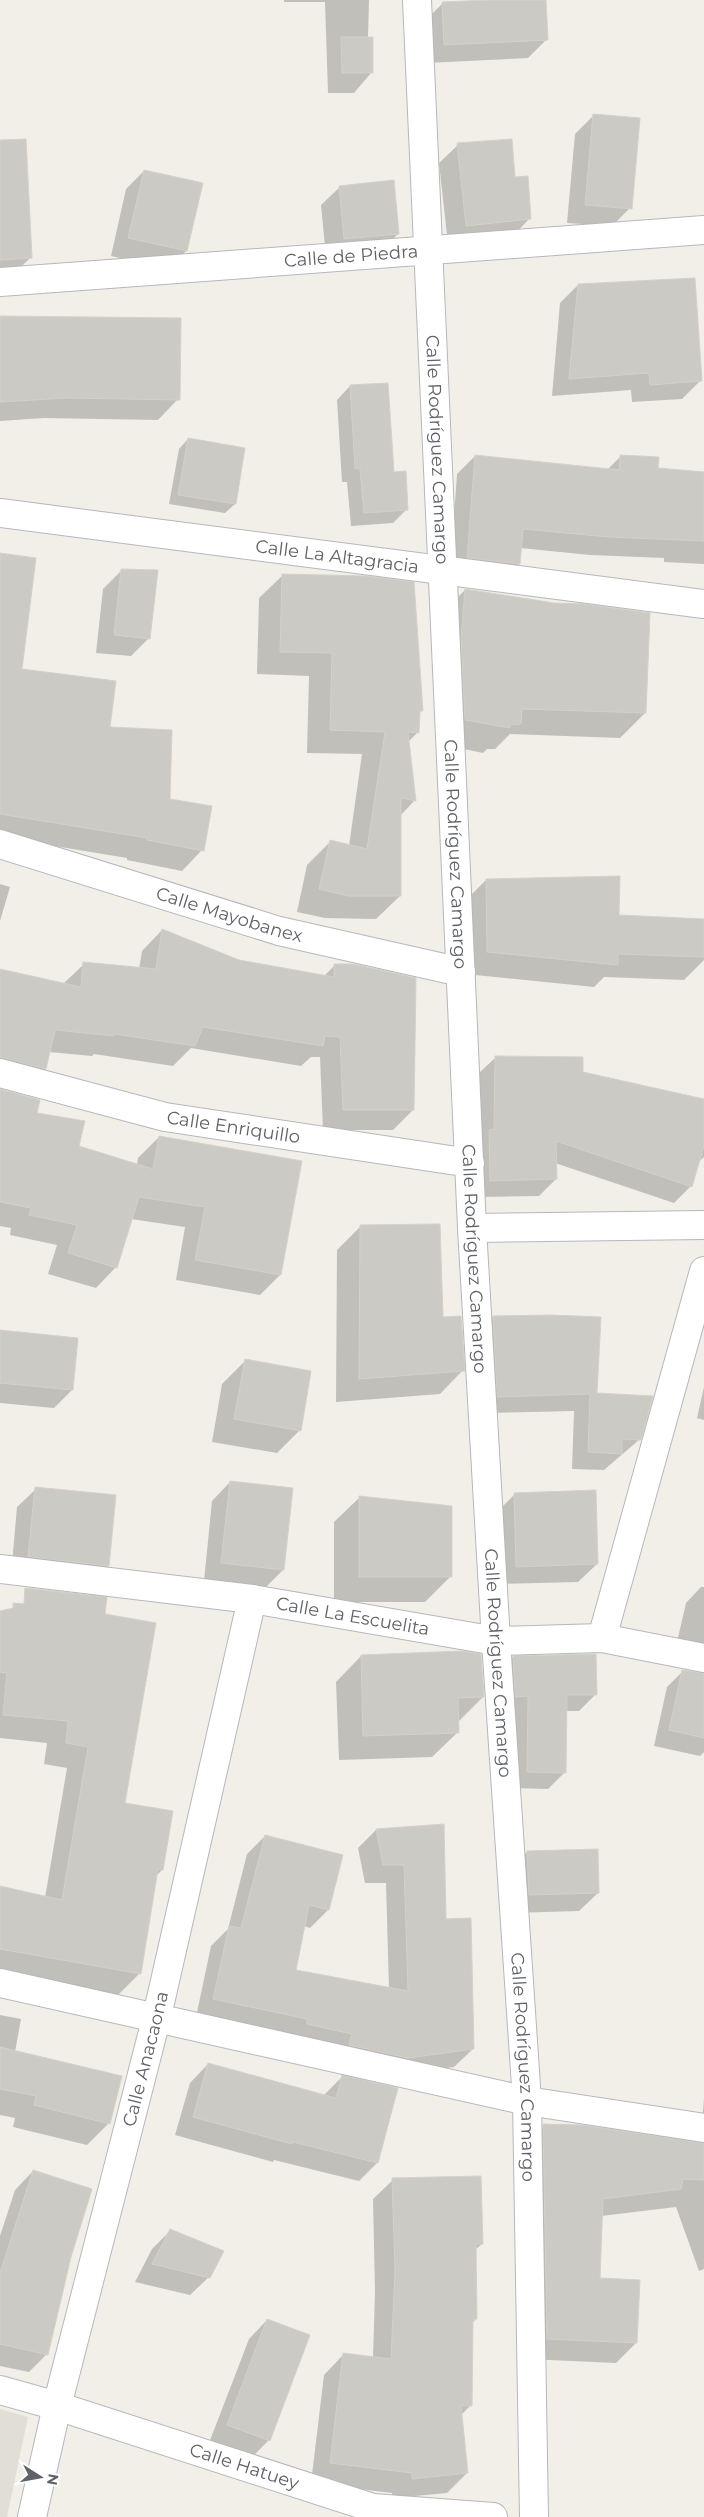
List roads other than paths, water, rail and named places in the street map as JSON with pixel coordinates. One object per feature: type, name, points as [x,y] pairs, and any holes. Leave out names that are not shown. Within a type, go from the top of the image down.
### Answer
[{"type":"street","name":"Calle Rodríguez Camargo","points":[[417,0],[430,252],[472,1228],[496,1641],[527,2101],[534,2517]]},
{"type":"street","name":"Calle de Piedra","points":[[0,282],[430,252],[704,230]]},
{"type":"street","name":"Calle La Altagracia","points":[[0,513],[444,572],[704,604]]},
{"type":"street","name":"Calle Mayobanex","points":[[0,844],[279,931],[461,972]]},
{"type":"street","name":"Calle Enriquillo","points":[[0,1073],[165,1117],[470,1163]]},
{"type":"street","points":[[472,1228],[704,1225]]},
{"type":"street","points":[[602,1638],[704,1271]]},
{"type":"street","name":"Calle La Escuelita","points":[[0,1569],[252,1599],[496,1641],[602,1638],[704,1658]]},
{"type":"street","name":"Calle Anacaona","points":[[32,2517],[58,2406],[157,2016],[252,1599]]},
{"type":"street","points":[[0,1983],[157,2016],[527,2101],[704,2128]]},
{"type":"street","name":"Calle Hatuey","points":[[0,2390],[58,2406],[373,2508],[493,2517]]}]
